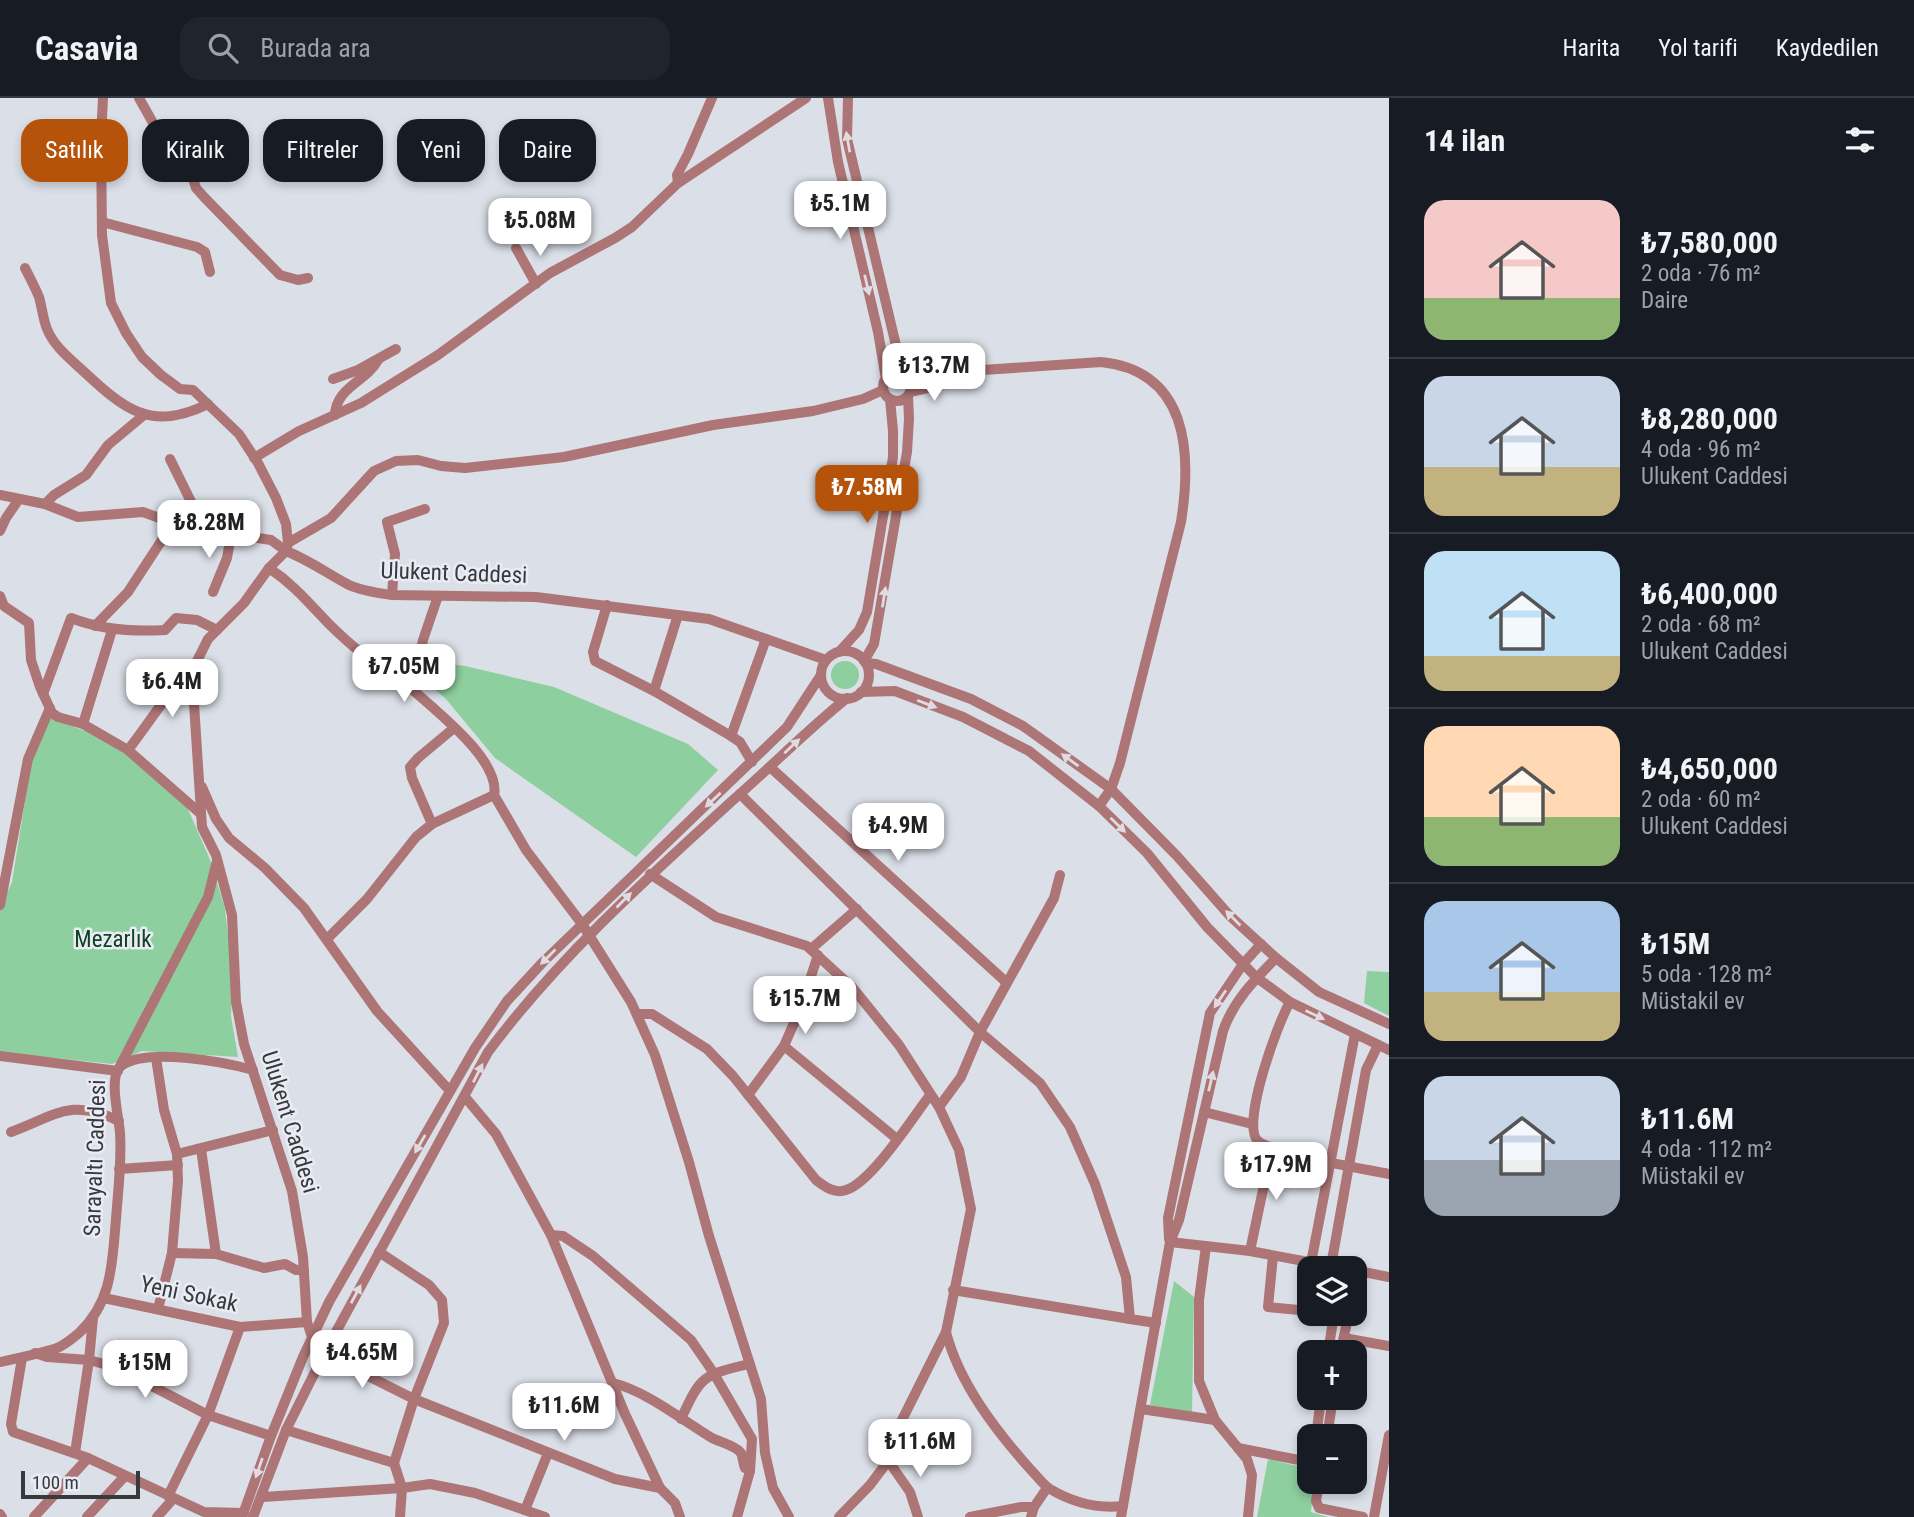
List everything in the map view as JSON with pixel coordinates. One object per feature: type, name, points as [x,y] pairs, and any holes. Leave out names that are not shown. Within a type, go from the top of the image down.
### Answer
[{"type":"street","points":[[103,98],[103,256],[111,303],[142,357],[180,389],[193,390],[239,434],[276,498],[286,524],[287,547]]},
{"type":"street","points":[[139,98],[157,130],[186,156],[196,188],[204,197],[280,275],[298,280],[308,278]]},
{"type":"street","points":[[678,183],[677,175],[712,98]]},
{"type":"street","points":[[254,458],[299,431],[361,403],[438,355],[536,284],[632,227],[678,183],[806,98]]},
{"type":"street","points":[[247,1516],[271,1436],[329,1302],[475,1048],[507,1002],[542,962],[787,727],[821,675],[826,660],[839,652],[859,630],[869,602],[892,457],[893,431],[878,332],[838,162],[828,98]]},
{"type":"street","points":[[848,98],[847,139],[905,377],[910,385],[909,435],[899,511],[874,644],[865,662],[869,678],[861,692]]},
{"type":"street","points":[[102,222],[197,247],[205,252],[210,272]]},
{"type":"street","points":[[516,248],[536,284]]},
{"type":"street","points":[[25,268],[39,298],[46,328],[57,346],[126,408],[144,415],[173,416],[188,414],[208,404]]},
{"type":"street","points":[[332,379],[358,370],[396,349]]},
{"type":"street","points":[[335,415],[343,393],[369,373],[378,360]]},
{"type":"street","points":[[128,750],[172,690],[194,667],[208,639],[244,603],[287,547],[331,518],[374,471],[396,461],[418,460],[465,468],[564,457],[713,425],[813,411],[863,399],[886,390],[896,374],[905,377],[942,378],[984,370],[1101,362],[1113,363],[1141,373],[1165,393],[1178,416],[1184,453],[1184,500],[1181,522],[1120,763],[1111,789],[1099,806]]},
{"type":"street","points":[[886,390],[898,401],[909,394],[932,387],[942,378]]},
{"type":"street","points":[[45,504],[54,495],[86,475],[108,445],[144,415]]},
{"type":"street","points":[[170,459],[205,530]]},
{"type":"street","name":"Ulukent Caddesi","points":[[0,495],[45,504],[78,517],[143,512],[173,523],[271,540],[351,585],[392,595],[536,597],[678,615],[709,620],[826,660]]},
{"type":"street","points":[[0,531],[19,499]]},
{"type":"street","points":[[392,595],[395,554],[387,522],[425,509]]},
{"type":"street","points":[[95,626],[128,592],[173,523]]},
{"type":"street","points":[[212,592],[227,558],[231,535]]},
{"type":"street","points":[[269,568],[291,583],[331,626],[396,681],[413,690],[466,738],[487,767],[496,786],[494,795],[526,849],[582,924],[636,1014],[655,1055],[761,1399],[765,1453],[773,1488],[789,1517]]},
{"type":"street","points":[[0,596],[4,606],[29,623],[31,660],[43,694],[58,717],[83,724],[128,750],[201,814]]},
{"type":"street","points":[[413,690],[423,639],[438,596]]},
{"type":"street","points":[[607,605],[593,652],[595,661],[654,691],[731,736],[740,742],[752,762]]},
{"type":"street","points":[[654,691],[678,615]]},
{"type":"street","points":[[43,694],[71,618],[113,630],[165,630],[177,618],[186,617],[217,630]]},
{"type":"street","points":[[83,724],[113,630]]},
{"type":"street","points":[[731,736],[766,639]]},
{"type":"street","points":[[839,652],[854,653],[865,662],[971,699],[1023,726],[1111,789],[1177,856],[1230,916],[1276,958],[1319,992],[1389,1024]]},
{"type":"street","name":"Ulukent Caddesi","points":[[194,667],[202,827],[217,861],[232,915],[236,1002],[244,1044],[292,1191],[304,1270],[307,1322],[312,1337],[324,1354]]},
{"type":"street","points":[[821,675],[826,690],[832,695],[847,698]]},
{"type":"street","points":[[247,1516],[263,1497],[286,1430],[324,1354],[466,1097],[488,1052],[513,1018],[650,874],[816,723],[847,698],[861,692],[895,691],[963,717],[1029,751],[1099,806],[1147,853],[1207,926],[1256,977],[1290,1002],[1384,1048],[1366,1070],[1349,1165],[1341,1256]]},
{"type":"street","points":[[0,905],[28,759],[50,708]]},
{"type":"street","points":[[432,824],[410,767],[454,728]]},
{"type":"street","points":[[770,767],[1006,982]]},
{"type":"street","points":[[199,779],[216,819],[229,838],[265,868],[304,908],[377,1011],[450,1091]]},
{"type":"street","points":[[740,794],[980,1032],[1040,1083],[1070,1127],[1095,1184],[1126,1277],[1130,1320]]},
{"type":"street","points":[[327,939],[367,899],[416,837],[432,824],[494,795]]},
{"type":"street","points":[[0,1056],[119,1068],[208,897],[217,861]]},
{"type":"street","points":[[650,874],[716,917],[807,946],[814,952],[852,987],[891,1035],[939,1107],[959,1150],[971,1209],[946,1332],[901,1422],[887,1459],[870,1485],[839,1517]]},
{"type":"street","points":[[939,1107],[961,1077],[980,1032],[1054,898],[1060,874]]},
{"type":"street","points":[[748,1095],[784,1046],[801,1007],[814,952],[857,909]]},
{"type":"street","points":[[1170,1242],[1168,1218],[1210,1013],[1243,964],[1261,944]]},
{"type":"street","points":[[946,1332],[951,1351],[1004,1439],[1048,1488],[1075,1500],[1122,1512],[1170,1242],[1179,1220],[1223,1031],[1230,1012],[1256,977],[1276,958]]},
{"type":"street","points":[[1290,1002],[1281,1017],[1265,1066],[1252,1124],[1254,1135],[1259,1141],[1272,1147],[1389,1174]]},
{"type":"street","points":[[636,1014],[653,1014],[707,1049],[816,1180],[834,1191],[846,1190],[860,1183],[930,1095]]},
{"type":"street","points":[[1312,1256],[1355,1034]]},
{"type":"street","points":[[784,1046],[897,1139]]},
{"type":"street","points":[[156,1058],[164,1110],[177,1160],[172,1253],[158,1309]]},
{"type":"street","name":"Sarayaltı Caddesi","points":[[0,1362],[58,1348],[73,1338],[93,1318],[104,1298],[113,1250],[119,1169],[115,1075],[119,1068],[156,1058],[220,1061],[253,1070]]},
{"type":"street","points":[[466,1097],[496,1134],[551,1235],[660,1488],[675,1503],[680,1517]]},
{"type":"street","points":[[11,1132],[56,1112],[74,1110],[86,1109],[119,1121]]},
{"type":"street","points":[[1204,1112],[1252,1124]]},
{"type":"street","points":[[119,1169],[177,1160],[201,1149],[273,1130]]},
{"type":"street","points":[[1250,1251],[1272,1147]]},
{"type":"street","points":[[201,1149],[216,1254]]},
{"type":"street","points":[[551,1235],[563,1236],[593,1256],[691,1340],[713,1372],[752,1439],[750,1471],[737,1517]]},
{"type":"street","points":[[1170,1242],[1250,1251],[1297,1260]]},
{"type":"street","points":[[1206,1246],[1199,1300],[1199,1381],[1215,1420],[1247,1459],[1252,1475],[1248,1517]]},
{"type":"street","points":[[379,1252],[429,1285],[442,1300],[443,1323],[414,1399],[394,1463],[402,1488],[400,1517]]},
{"type":"street","points":[[172,1253],[216,1254],[264,1268],[285,1264],[296,1270],[304,1270]]},
{"type":"street","points":[[1273,1256],[1268,1307],[1297,1310]]},
{"type":"street","points":[[1367,1273],[1389,1277]]},
{"type":"street","points":[[953,1290],[1156,1323]]},
{"type":"street","name":"Yeni Sokak","points":[[104,1298],[240,1327],[307,1322]]},
{"type":"street","points":[[75,1453],[93,1318]]},
{"type":"street","points":[[1346,1326],[1344,1338],[1389,1346]]},
{"type":"street","points":[[157,1517],[171,1498],[208,1415],[240,1327]]},
{"type":"street","points":[[35,1353],[47,1357],[89,1360],[116,1367],[208,1415],[271,1436]]},
{"type":"street","points":[[324,1354],[414,1399],[548,1453],[615,1479],[660,1488]]},
{"type":"street","points":[[22,1358],[6,1424],[13,1432],[88,1458],[205,1514],[247,1516]]},
{"type":"street","points":[[681,1419],[698,1384],[713,1372],[749,1364]]},
{"type":"street","points":[[613,1383],[635,1392],[738,1450],[742,1454],[745,1468],[750,1471]]},
{"type":"street","points":[[1141,1409],[1215,1420]]},
{"type":"street","points":[[286,1430],[394,1463]]},
{"type":"street","points":[[1374,1517],[1389,1436]]},
{"type":"street","points":[[1238,1448],[1297,1460]]},
{"type":"street","points":[[524,1510],[548,1453]]},
{"type":"street","points":[[34,1517],[88,1458]]},
{"type":"street","points":[[887,1459],[910,1492],[918,1517]]},
{"type":"street","points":[[87,1517],[125,1476]]},
{"type":"street","points":[[263,1497],[430,1484],[475,1493],[545,1517]]},
{"type":"street","points":[[970,1517],[1021,1507],[1032,1512],[1048,1488]]},
{"type":"street","points":[[1318,1494],[1317,1506],[1363,1517]]},
{"type":"green space","points":[[845,661],[855,665],[859,675],[855,685],[845,689],[835,685],[831,675],[835,665]]},
{"type":"green space","points":[[432,662],[465,666],[554,687],[688,744],[718,770],[636,857],[495,758],[445,698],[429,685]]},
{"type":"green space","name":"Mezarlık","points":[[48,717],[88,732],[145,766],[188,809],[211,862],[225,909],[233,978],[231,1016],[238,1057],[142,1051],[112,1064],[0,1052],[0,909],[12,882],[32,757]]},
{"type":"green space","points":[[1367,971],[1389,972],[1389,1016],[1364,1003]]},
{"type":"green space","points":[[1174,1281],[1194,1297],[1192,1412],[1150,1405]]},
{"type":"green space","points":[[1268,1459],[1297,1466],[1297,1494],[1313,1494],[1311,1512],[1328,1517],[1257,1517]]}]
